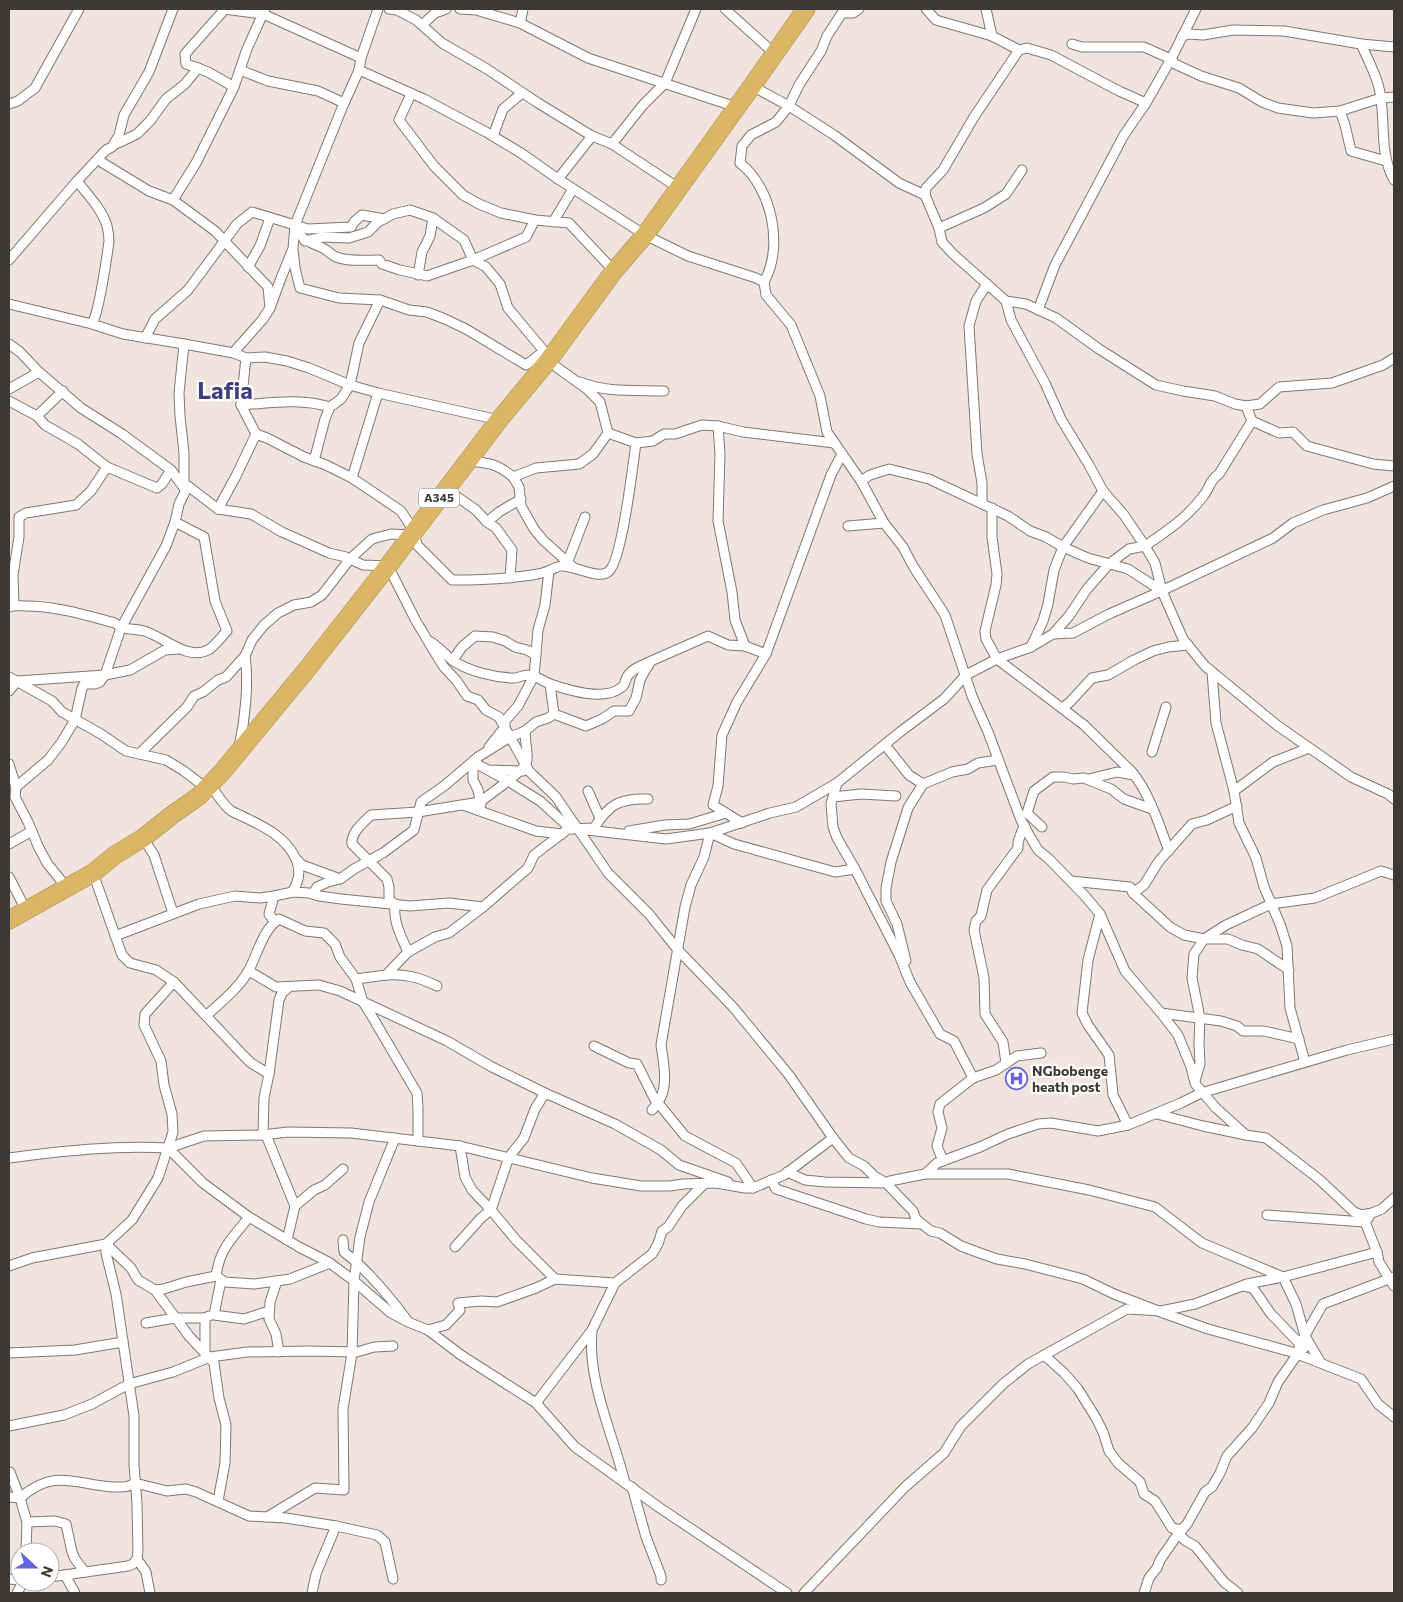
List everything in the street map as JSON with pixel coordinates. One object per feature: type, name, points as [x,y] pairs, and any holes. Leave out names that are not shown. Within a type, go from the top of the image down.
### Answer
[{"type":"highway","name":"A345","points":[[9,920],[93,873],[143,838],[199,796],[237,755],[388,566],[546,356],[644,234],[806,9]]},
{"type":"street","points":[[9,104],[18,101],[35,88],[80,9]]},
{"type":"street","points":[[112,147],[119,135],[124,115],[149,72],[173,9]]},
{"type":"street","points":[[234,87],[210,73],[186,64],[185,54],[224,9],[264,11],[361,58]]},
{"type":"street","points":[[378,9],[361,58],[359,70],[295,225],[293,249],[300,288],[339,298],[380,300],[409,310],[426,312],[445,318],[498,347],[526,365],[546,356]]},
{"type":"street","points":[[389,9],[397,10],[416,20],[442,43],[487,69],[592,136],[612,144],[677,187]]},
{"type":"street","points":[[422,25],[435,12],[446,9]]},
{"type":"street","points":[[460,9],[476,10],[520,23],[588,58],[736,107]]},
{"type":"street","points":[[520,23],[522,9]]},
{"type":"street","points":[[612,144],[643,104],[665,83],[696,9]]},
{"type":"street","points":[[725,9],[774,54]]},
{"type":"street","points":[[859,9],[853,13],[842,13],[799,85],[789,106],[776,122],[751,135],[742,146],[739,156],[740,163],[748,170],[762,189],[771,217],[774,238],[770,271],[764,282],[766,295],[791,325],[820,396],[827,432],[861,481],[884,523],[903,547],[945,615],[972,696],[1024,825],[1038,850],[1071,881],[1100,914],[1125,971],[1178,1036],[1192,1067],[1195,1083],[1216,1108],[1246,1135]]},
{"type":"street","points":[[926,9],[936,20],[992,36],[1019,50],[1027,48],[1052,55],[1146,104]]},
{"type":"street","points":[[986,9],[992,36]]},
{"type":"street","points":[[1038,310],[1054,265],[1124,135],[1146,104],[1196,9]]},
{"type":"street","points":[[173,200],[196,163],[234,87],[247,49],[264,11]]},
{"type":"street","points":[[1182,36],[1233,30],[1284,31],[1361,44],[1394,47]]},
{"type":"street","points":[[1072,44],[1082,47],[1144,47],[1201,76],[1239,88],[1262,102],[1278,108],[1313,113],[1340,111],[1381,98],[1394,97]]},
{"type":"street","points":[[1361,44],[1378,82],[1381,98],[1384,154],[1394,180]]},
{"type":"street","points":[[1019,50],[974,117],[943,170],[926,188],[925,196],[939,228],[942,242],[952,254],[1006,301],[1026,304],[1056,318],[1099,349],[1156,385],[1215,396],[1246,406],[1260,404],[1279,387],[1332,383],[1383,365],[1394,358]]},
{"type":"street","points":[[9,260],[106,150],[137,134],[150,121],[166,99],[186,84],[198,68]]},
{"type":"street","points":[[240,70],[268,81],[318,91],[344,103]]},
{"type":"street","points":[[359,70],[424,99],[493,136],[644,234],[688,256],[764,282]]},
{"type":"street","points":[[752,86],[789,106],[834,135],[899,183],[925,196]]},
{"type":"street","points":[[493,136],[503,109],[522,93]]},
{"type":"street","points":[[411,94],[399,120],[434,166],[463,195],[501,213],[569,224],[614,271]]},
{"type":"street","points":[[1340,111],[1351,151],[1386,161]]},
{"type":"street","points":[[558,179],[592,136]]},
{"type":"street","points":[[98,160],[148,191],[173,200],[215,231],[268,287],[270,308]]},
{"type":"street","points":[[939,228],[984,208],[1006,194],[1022,170]]},
{"type":"street","points":[[77,181],[102,215],[107,225],[109,239],[98,304],[92,324]]},
{"type":"street","points":[[553,222],[573,189]]},
{"type":"street","points":[[305,241],[323,237],[349,238],[368,232],[378,222],[393,214],[410,210],[433,218],[464,240],[473,260],[486,267],[500,284],[508,308],[546,356],[600,402],[608,433]]},
{"type":"street","points":[[145,338],[155,319],[188,290],[237,224],[252,212],[308,229],[351,227],[354,221],[362,215],[384,219]]},
{"type":"street","points":[[248,267],[260,246],[270,218]]},
{"type":"street","points":[[418,275],[422,252],[430,236],[433,218]]},
{"type":"street","points":[[295,225],[305,241],[325,249],[337,257],[357,260],[379,260],[382,264],[427,276],[473,260],[526,237],[535,220]]},
{"type":"street","points":[[233,353],[253,328],[263,319],[270,308],[293,249]]},
{"type":"street","points":[[982,503],[969,326],[976,301],[987,284]]},
{"type":"street","points":[[314,461],[330,407],[340,399],[350,385],[360,343],[380,300]]},
{"type":"street","points":[[1006,301],[1011,320],[1045,383],[1061,419],[1089,465],[1102,491],[1124,515],[1155,563],[1162,591],[1183,639],[1205,666],[1278,726],[1351,777],[1388,794],[1394,800]]},
{"type":"street","points":[[9,304],[92,324],[123,334],[233,353],[246,358],[265,357],[287,361],[350,385],[378,393],[499,420]]},
{"type":"street","points":[[9,344],[82,408],[122,434],[171,470],[186,487],[218,509],[251,514],[297,540],[329,553],[363,564],[388,566],[416,621],[443,666],[456,680],[466,696],[478,700],[486,710],[499,717],[525,769],[556,797],[575,829],[608,873],[649,914],[678,950],[733,1007],[789,1075],[849,1158],[864,1166],[874,1176],[886,1183],[913,1211],[916,1219],[931,1231],[940,1233],[961,1246],[997,1259],[1026,1264],[1083,1279],[1114,1294],[1208,1328],[1297,1354],[1361,1379],[1378,1404],[1394,1417]]},
{"type":"street","points":[[16,787],[48,760],[61,743],[75,720],[84,684],[100,682],[121,628],[166,546],[186,487],[179,393],[184,344]]},
{"type":"street","points":[[246,358],[241,405],[256,434],[352,478],[401,511],[417,545],[452,580],[510,578],[534,575],[559,566],[569,565],[599,575],[608,573],[614,566],[624,524],[636,443]]},
{"type":"street","points":[[9,389],[39,372]]},
{"type":"street","points":[[566,375],[587,384],[621,391],[664,391]]},
{"type":"street","points":[[37,416],[63,391]]},
{"type":"street","points":[[352,478],[378,393]]},
{"type":"street","points":[[241,405],[288,401],[317,403],[330,407]]},
{"type":"street","points":[[9,402],[37,416],[45,425],[78,444],[106,466],[157,488],[171,470]]},
{"type":"street","points":[[1246,406],[1252,421],[1279,433],[1293,432],[1307,446],[1373,464],[1394,466]]},
{"type":"street","points":[[477,759],[488,770],[540,801],[575,829],[666,839],[710,832],[742,823],[770,812],[796,806],[837,783],[944,699],[966,675],[997,659],[1032,647],[1053,634],[1109,564],[1128,549],[1145,546],[1181,522],[1204,496],[1211,480],[1219,474],[1252,421]]},
{"type":"street","points":[[608,433],[636,443],[653,441],[664,434],[675,434],[702,425],[834,443]]},
{"type":"street","points":[[718,426],[720,454],[718,521],[732,592],[735,620],[745,646]]},
{"type":"street","points":[[514,477],[536,468],[579,464],[593,454],[608,433]]},
{"type":"street","points":[[218,509],[256,434]]},
{"type":"street","points":[[742,823],[713,805],[718,786],[722,735],[737,702],[766,654],[831,475],[842,454]]},
{"type":"street","points":[[467,461],[490,463],[514,477],[519,487],[521,506],[534,529],[569,565]]},
{"type":"street","points":[[9,518],[19,517],[26,513],[76,505],[91,490],[106,466]]},
{"type":"street","points":[[861,481],[870,475],[889,469],[929,479],[1008,516],[1030,531],[1046,537],[1063,547],[1088,558],[1128,569],[1162,591]]},
{"type":"street","points":[[1053,634],[1073,633],[1109,614],[1162,591],[1272,538],[1292,523],[1323,510],[1367,498],[1394,486]]},
{"type":"street","points":[[446,489],[476,510],[487,522],[496,528],[512,550],[510,578]]},
{"type":"street","points":[[1032,647],[1043,621],[1054,570],[1063,547],[1102,491]]},
{"type":"street","points":[[487,522],[520,499]]},
{"type":"street","points":[[992,508],[992,537],[997,574],[985,631],[986,639],[997,659],[1093,734],[1134,775],[1139,781],[1152,809],[1169,851]]},
{"type":"street","points":[[19,517],[19,537],[12,563],[11,606],[40,606],[62,609],[115,622],[121,628],[144,631],[179,649]]},
{"type":"street","points":[[569,565],[585,517]]},
{"type":"street","points":[[13,679],[104,675],[130,670],[165,650],[179,649],[199,653],[209,649],[227,631],[215,601],[204,537],[175,522]]},
{"type":"street","points":[[848,526],[884,523]]},
{"type":"street","points":[[138,754],[187,707],[194,696],[203,692],[218,680],[226,678],[245,656],[252,640],[264,625],[278,613],[294,605],[311,602],[322,595],[350,559],[372,539],[391,534],[412,533]]},
{"type":"street","points":[[483,814],[478,790],[473,780],[477,759],[494,742],[505,727],[505,720],[518,706],[534,676],[538,630],[545,605],[549,571]]},
{"type":"street","points":[[453,660],[462,647],[475,636],[493,637],[536,655]]},
{"type":"street","points":[[428,640],[453,660],[468,668],[486,674],[514,679],[525,674],[576,692],[610,694],[623,687],[628,675],[635,669],[708,636],[728,645],[745,646],[766,654]]},
{"type":"street","points":[[1062,708],[1092,678],[1108,675],[1152,651],[1188,645]]},
{"type":"street","points":[[237,755],[246,702],[248,672],[245,656]]},
{"type":"street","points":[[554,714],[586,726],[614,711],[628,711],[636,698],[640,680],[651,662]]},
{"type":"street","points":[[1212,672],[1216,723],[1234,791],[1239,822],[1256,858],[1264,888],[1280,924],[1287,946],[1290,1008],[1305,1062]]},
{"type":"street","points":[[9,691],[13,679]]},
{"type":"street","points":[[13,679],[52,701],[62,712],[101,734],[126,751],[166,760],[184,770],[208,786],[229,810],[282,838],[292,851],[299,866],[299,875],[292,892]]},
{"type":"street","points":[[550,684],[554,714]]},
{"type":"street","points":[[1152,752],[1166,708]]},
{"type":"street","points":[[313,894],[316,887],[340,879],[383,853],[414,830],[421,802],[477,759],[510,738],[526,731],[536,722],[554,714]]},
{"type":"street","points":[[395,904],[389,900],[387,879],[352,844],[358,828],[371,815],[418,812],[480,802],[525,769],[528,759],[526,731]]},
{"type":"street","points":[[885,745],[909,775],[923,784]]},
{"type":"street","points":[[1234,791],[1273,762],[1309,748]]},
{"type":"street","points":[[908,977],[901,936],[886,901],[886,894],[892,862],[908,808],[923,784],[952,772],[968,769],[978,763],[998,760]]},
{"type":"street","points":[[9,764],[16,787],[15,797],[47,863],[67,888]]},
{"type":"street","points":[[488,770],[525,769]]},
{"type":"street","points":[[1089,779],[1117,772],[1134,775]]},
{"type":"street","points":[[1042,826],[1027,813],[1034,791],[1053,777],[1089,779],[1111,789],[1124,799],[1152,809]]},
{"type":"street","points":[[837,783],[831,804],[833,828],[837,838],[856,869],[908,977],[940,1034],[954,1041],[973,1078]]},
{"type":"street","points":[[588,791],[600,818]]},
{"type":"street","points":[[833,797],[861,794],[896,796]]},
{"type":"street","points":[[386,975],[408,952],[435,937],[449,933],[483,907],[528,868],[534,855],[568,829],[594,828],[600,818],[625,799],[648,799]]},
{"type":"street","points":[[462,805],[483,814],[536,831],[562,834]]},
{"type":"street","points":[[1133,893],[1144,885],[1159,861],[1192,824],[1207,820],[1237,806]]},
{"type":"street","points":[[601,831],[630,831],[689,824],[726,813]]},
{"type":"street","points":[[1006,1063],[1002,1042],[985,1014],[984,978],[974,930],[976,921],[981,916],[987,890],[1018,848],[1018,842],[1024,825]]},
{"type":"street","points":[[9,844],[32,831]]},
{"type":"street","points":[[710,832],[734,844],[835,872],[856,869]]},
{"type":"street","points":[[655,1106],[661,1098],[664,1086],[664,1062],[661,1045],[685,907],[704,857],[710,832]]},
{"type":"street","points":[[143,838],[154,854],[173,913]]},
{"type":"street","points":[[296,859],[302,865],[340,879]]},
{"type":"street","points":[[1195,1083],[1200,1064],[1200,1018],[1192,978],[1194,954],[1204,939],[1226,925],[1271,904],[1314,898],[1381,871],[1394,875]]},
{"type":"street","points":[[93,873],[119,951],[125,959],[167,976],[251,1063],[269,1074]]},
{"type":"street","points":[[9,877],[26,910]]},
{"type":"street","points":[[1071,881],[1130,887],[1133,893],[1170,927],[1184,935],[1204,939],[1228,939],[1258,949],[1289,970]]},
{"type":"street","points":[[115,936],[173,913],[218,899],[235,896],[260,898],[292,892],[308,892],[341,899],[410,906],[449,903],[483,907]]},
{"type":"street","points":[[878,914],[886,894]]},
{"type":"street","points":[[274,896],[269,914],[275,922]]},
{"type":"street","points":[[395,904],[395,921],[408,952]]},
{"type":"street","points":[[1100,914],[1088,960],[1082,1013],[1109,1055],[1113,1095],[1128,1126]]},
{"type":"street","points":[[206,1016],[231,993],[249,971],[260,943],[275,922],[279,920],[305,931],[324,934],[335,944],[340,957],[356,979],[363,1002],[417,1093],[418,1141]]},
{"type":"street","points":[[249,971],[276,987],[319,985],[340,991],[447,1040],[545,1093],[615,1124],[661,1150],[679,1165],[749,1188]]},
{"type":"street","points":[[356,979],[401,974],[420,978],[437,986]]},
{"type":"street","points":[[9,1266],[32,1258],[106,1244],[132,1220],[158,1178],[172,1132],[172,1114],[164,1085],[161,1061],[144,1024],[145,1014],[174,982]]},
{"type":"street","points":[[289,987],[282,993],[279,1000],[264,1098],[264,1135],[295,1206]]},
{"type":"street","points":[[1161,1013],[1221,1021],[1237,1026],[1243,1031],[1264,1031],[1299,1039]]},
{"type":"street","points":[[926,1174],[937,1163],[1038,1124],[1051,1124],[1098,1131],[1128,1126],[1202,1093],[1346,1050],[1394,1039]]},
{"type":"street","points":[[594,1046],[629,1063],[637,1064],[655,1106],[685,1136],[736,1162],[749,1188]]},
{"type":"street","points":[[943,1161],[937,1146],[942,1128],[938,1112],[940,1104],[973,1078],[996,1070],[1016,1056],[1041,1053]]},
{"type":"street","points":[[455,1246],[481,1218],[492,1210],[509,1157],[524,1138],[535,1109],[545,1093]]},
{"type":"street","points":[[1158,1114],[1203,1126],[1266,1138],[1320,1180],[1354,1212],[1362,1215],[1382,1209],[1394,1198]]},
{"type":"street","points":[[9,1158],[67,1150],[168,1148],[204,1136],[264,1135],[288,1132],[351,1133],[460,1146],[592,1178],[641,1186],[716,1183],[749,1188],[772,1180],[787,1172],[833,1138]]},
{"type":"street","points":[[267,1517],[315,1488],[344,1490],[343,1409],[352,1353],[354,1281],[360,1237],[369,1202],[395,1138]]},
{"type":"street","points":[[460,1146],[467,1183],[516,1240],[555,1279]]},
{"type":"street","points":[[168,1148],[203,1183],[249,1216],[286,1240],[330,1263],[391,1313],[428,1330],[461,1355],[536,1402],[575,1446],[628,1485],[787,1593]]},
{"type":"street","points":[[286,1240],[295,1206],[314,1190],[325,1185],[342,1169]]},
{"type":"street","points":[[787,1172],[805,1180],[886,1183],[890,1180],[926,1174],[1008,1174],[1082,1188],[1155,1207],[1202,1243],[1283,1276],[1296,1304],[1303,1340]]},
{"type":"street","points":[[772,1180],[776,1189],[852,1216],[880,1222],[922,1224]]},
{"type":"street","points":[[536,1402],[592,1330],[615,1283],[652,1254],[658,1244],[662,1231],[668,1227],[682,1206],[703,1185]]},
{"type":"street","points":[[1365,1222],[1372,1213]]},
{"type":"street","points":[[1267,1215],[1365,1222]]},
{"type":"street","points":[[207,1355],[209,1316],[219,1278],[218,1262],[224,1248],[249,1216]]},
{"type":"street","points":[[1144,1593],[1149,1578],[1157,1568],[1160,1560],[1187,1524],[1205,1492],[1212,1487],[1220,1473],[1226,1456],[1252,1428],[1269,1403],[1278,1382],[1297,1354],[1324,1304],[1393,1280],[1379,1262],[1365,1222]]},
{"type":"street","points":[[344,1240],[344,1252],[357,1261],[408,1322]]},
{"type":"street","points":[[106,1244],[131,1268],[138,1280],[155,1290],[189,1336],[214,1363],[219,1398],[226,1425],[225,1463],[218,1501]]},
{"type":"street","points":[[60,1576],[128,1566],[134,1564],[137,1559],[134,1416],[106,1244]]},
{"type":"street","points":[[804,1593],[905,1487],[944,1453],[961,1426],[1002,1384],[1028,1364],[1127,1309],[1161,1311],[1195,1304],[1243,1286],[1377,1252]]},
{"type":"street","points":[[155,1290],[164,1290],[186,1282],[219,1278],[225,1282],[254,1284],[277,1281],[330,1263]]},
{"type":"street","points":[[428,1330],[446,1325],[460,1310],[458,1303],[497,1302],[555,1279],[615,1283]]},
{"type":"street","points":[[277,1281],[270,1302],[269,1319],[276,1334],[279,1352]]},
{"type":"street","points":[[1243,1286],[1253,1288],[1271,1314],[1303,1340],[1321,1363]]},
{"type":"street","points":[[146,1323],[176,1318],[209,1316],[244,1319],[269,1311]]},
{"type":"street","points":[[592,1330],[590,1349],[592,1368],[607,1425],[661,1580]]},
{"type":"street","points":[[9,1353],[75,1350],[123,1342]]},
{"type":"street","points":[[9,1426],[64,1415],[92,1404],[129,1384],[173,1372],[207,1355],[247,1352],[352,1353],[374,1347],[393,1346]]},
{"type":"street","points":[[1044,1355],[1078,1389],[1096,1418],[1110,1451],[1118,1463],[1140,1482],[1144,1494],[1155,1501],[1172,1528],[1180,1532],[1195,1546],[1224,1582],[1238,1593]]},
{"type":"street","points":[[9,1470],[27,1522],[26,1542]]},
{"type":"street","points":[[20,1498],[30,1488],[47,1480],[69,1480],[128,1488],[135,1484],[167,1491],[192,1490],[249,1516],[286,1518],[377,1535],[385,1542],[393,1579]]},
{"type":"street","points":[[9,1497],[20,1498]]},
{"type":"street","points":[[27,1522],[56,1521],[66,1524],[72,1552],[85,1572]]},
{"type":"street","points":[[312,1593],[316,1574],[336,1526]]},
{"type":"street","points":[[137,1559],[146,1572],[150,1593]]},
{"type":"street","points":[[65,1575],[75,1593]]},
{"type":"place","name":"NGbobenge heath post","points":[[1016,1079]]},
{"type":"district","name":"Lafia","points":[[225,391]]}]
